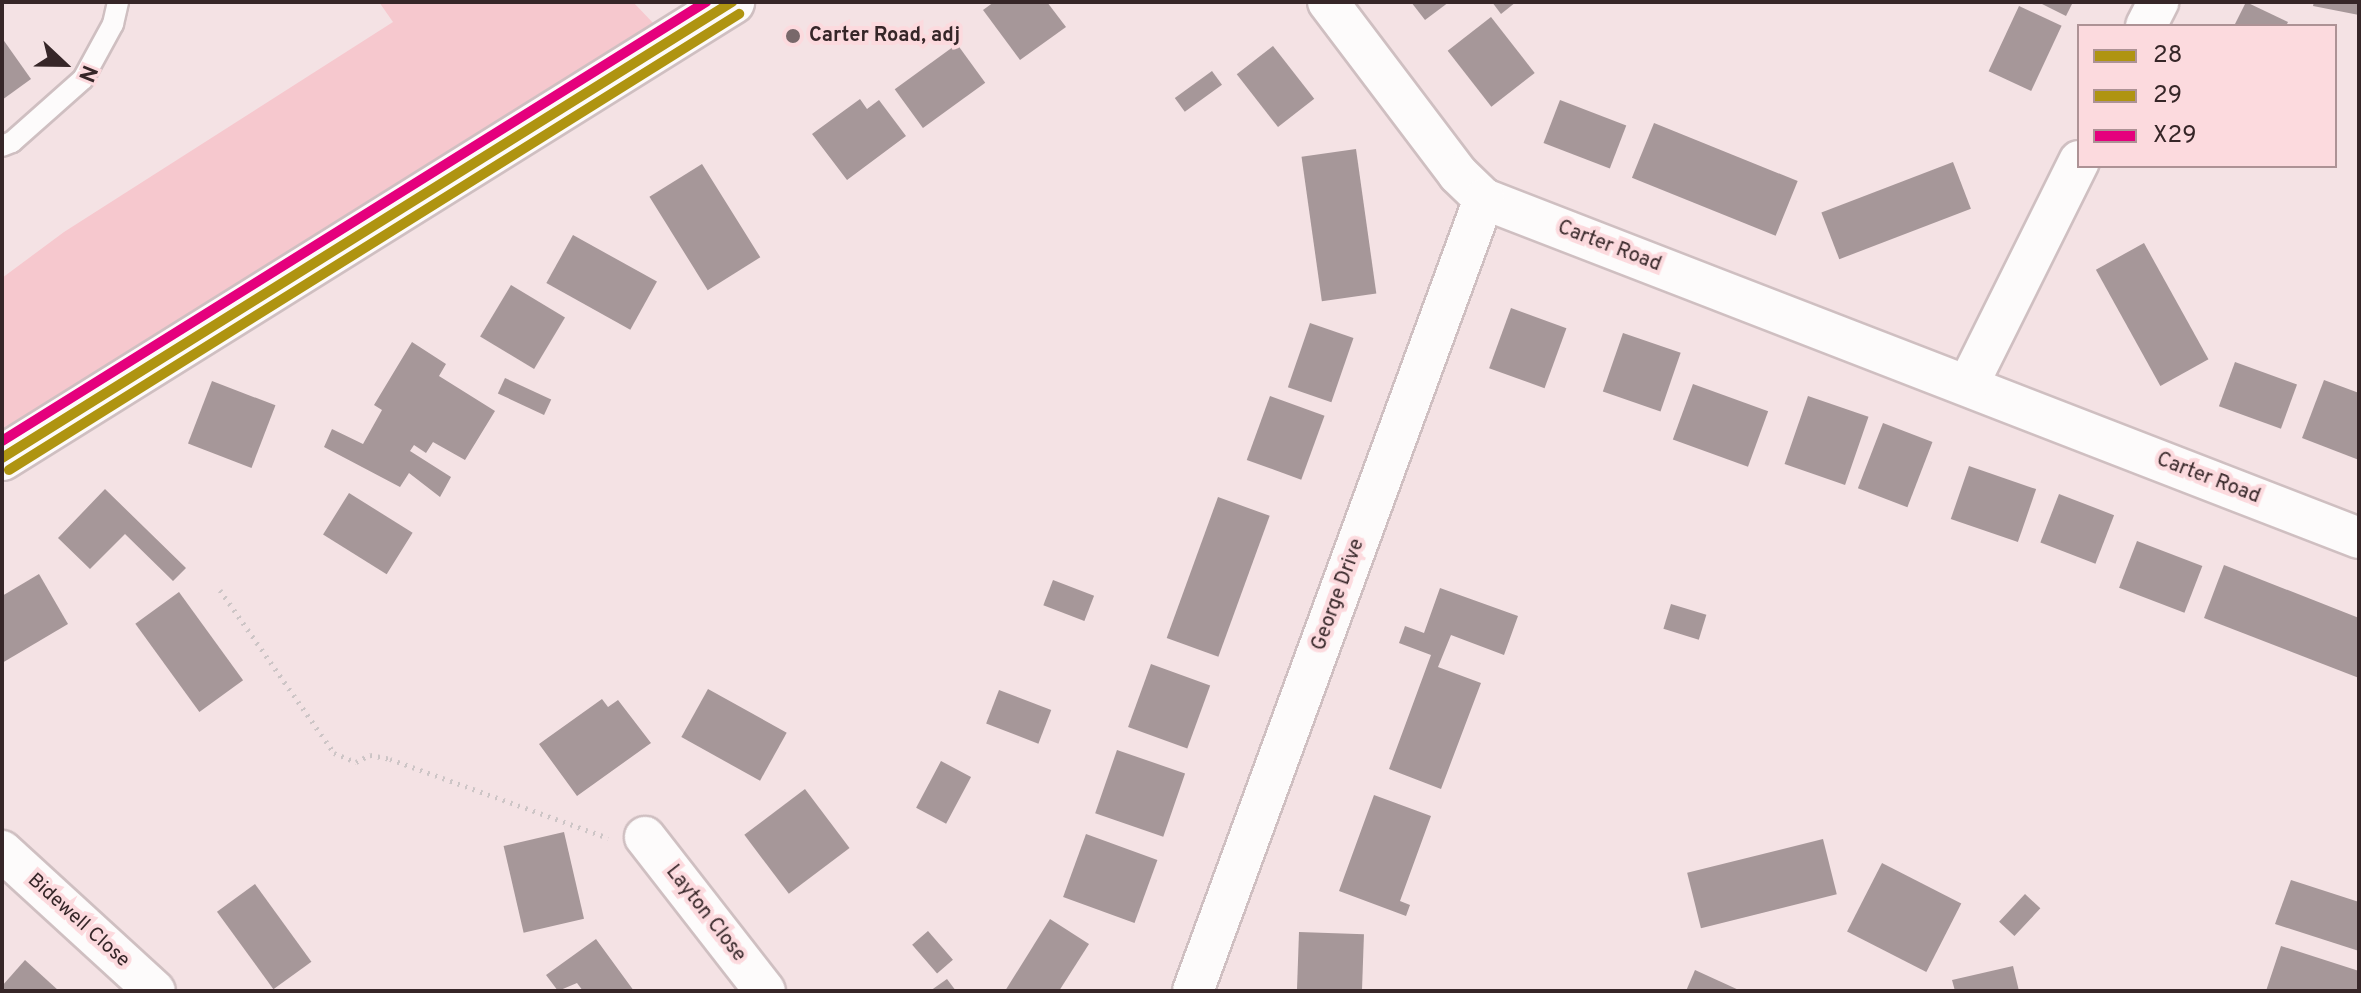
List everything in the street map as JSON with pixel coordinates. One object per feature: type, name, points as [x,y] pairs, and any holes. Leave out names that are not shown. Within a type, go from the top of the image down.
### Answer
[{"type":"main road","points":[[2,458],[732,2]]},
{"type":"street","name":"Carter Road","points":[[1328,2],[1458,174],[1484,199],[2359,538]]},
{"type":"street","points":[[2147,24],[2158,2]]},
{"type":"street","points":[[1968,385],[2077,165]]},
{"type":"street","name":"George Drive","points":[[1193,991],[1484,199]]},
{"type":"street","name":"Layton Close","points":[[645,837],[765,991]]},
{"type":"street","name":"Bidewell Close","points":[[2,851],[155,991]]},
{"type":"lane","points":[[2,146],[12,142],[83,79],[113,24],[118,2]]},
{"type":"path","points":[[220,590],[334,753],[346,760],[356,762],[370,755],[390,759],[630,846],[645,837]]},
{"type":"shaded area","points":[[379,2],[633,2],[655,25],[2,450],[2,278],[64,232],[393,22]]},
{"type":"building","points":[[994,2],[1047,2],[1066,27],[1020,60],[983,10]]},
{"type":"building","points":[[1411,2],[1449,2],[1425,20]]},
{"type":"building","points":[[1492,2],[1516,2],[1501,14]]},
{"type":"building","points":[[2038,2],[2073,2],[2066,16]]},
{"type":"building","points":[[2246,2],[2288,22],[2287,24],[2235,24]]},
{"type":"building","points":[[2314,2],[2359,2],[2359,15],[2313,6]]},
{"type":"building","points":[[2019,6],[2062,26],[2031,91],[1989,71]]},
{"type":"building","points":[[1491,17],[1535,73],[1491,107],[1448,51]]},
{"type":"building","points":[[2,38],[31,79],[2,100]]},
{"type":"building","points":[[957,44],[985,83],[923,128],[895,89]]},
{"type":"building","points":[[1273,46],[1314,99],[1278,127],[1237,74]]},
{"type":"building","points":[[1212,71],[1222,85],[1185,112],[1175,98]]},
{"type":"building","points":[[860,99],[867,109],[879,100],[906,136],[847,180],[812,134]]},
{"type":"building","points":[[1560,100],[1626,125],[1610,168],[1544,143]]},
{"type":"building","points":[[1654,123],[1798,181],[1776,236],[1632,178]]},
{"type":"building","points":[[1356,149],[1376,294],[1322,301],[1302,157]]},
{"type":"building","points":[[1953,162],[1971,209],[1839,259],[1821,213]]},
{"type":"building","points":[[702,164],[760,257],[708,290],[649,197]]},
{"type":"building","points":[[573,235],[657,282],[630,330],[546,283]]},
{"type":"building","points":[[2144,243],[2208,359],[2160,386],[2096,270]]},
{"type":"building","points":[[511,285],[565,317],[534,369],[480,336]]},
{"type":"building","points":[[1511,308],[1566,328],[1545,388],[1489,368]]},
{"type":"building","points":[[1310,323],[1353,338],[1331,402],[1288,387]]},
{"type":"building","points":[[1623,333],[1681,353],[1660,411],[1603,392]]},
{"type":"building","points":[[412,342],[446,364],[439,376],[495,411],[465,460],[433,442],[426,453],[414,445],[410,451],[451,477],[440,497],[409,473],[400,487],[324,447],[332,429],[363,444],[382,410],[374,405]]},
{"type":"building","points":[[2235,362],[2297,385],[2281,429],[2219,406]]},
{"type":"building","points":[[505,378],[551,400],[544,415],[498,393]]},
{"type":"building","points":[[2324,380],[2359,393],[2359,460],[2302,438]]},
{"type":"building","points":[[212,381],[275,405],[251,468],[188,444]]},
{"type":"building","points":[[1693,384],[1768,411],[1748,467],[1673,439]]},
{"type":"building","points":[[1270,396],[1325,416],[1301,480],[1247,460]]},
{"type":"building","points":[[1808,396],[1869,417],[1845,485],[1785,464]]},
{"type":"building","points":[[1883,423],[1932,442],[1907,507],[1858,488]]},
{"type":"building","points":[[1969,466],[2036,489],[2018,542],[1951,519]]},
{"type":"building","points":[[105,489],[186,568],[173,581],[125,534],[90,569],[58,538]]},
{"type":"building","points":[[349,493],[413,533],[387,574],[323,535]]},
{"type":"building","points":[[2059,494],[2114,515],[2095,564],[2040,543]]},
{"type":"building","points":[[1218,497],[1270,516],[1218,657],[1167,638]]},
{"type":"building","points":[[2137,541],[2202,566],[2184,613],[2119,588]]},
{"type":"building","points":[[2224,565],[2359,618],[2359,678],[2204,618]]},
{"type":"building","points":[[39,574],[68,624],[2,663],[2,596]]},
{"type":"building","points":[[1053,580],[1094,596],[1084,621],[1043,605]]},
{"type":"building","points":[[1440,588],[1518,616],[1504,655],[1451,635],[1438,667],[1481,683],[1441,789],[1389,769],[1431,655],[1399,643],[1405,626],[1424,633]]},
{"type":"building","points":[[179,592],[243,680],[199,712],[135,624]]},
{"type":"building","points":[[1671,604],[1706,615],[1699,640],[1663,629]]},
{"type":"building","points":[[1151,664],[1210,686],[1187,749],[1128,727]]},
{"type":"building","points":[[708,689],[787,733],[760,781],[681,737]]},
{"type":"building","points":[[999,690],[1051,710],[1038,744],[986,724]]},
{"type":"building","points":[[602,699],[608,707],[618,700],[651,743],[577,796],[539,744]]},
{"type":"building","points":[[1117,750],[1185,773],[1163,837],[1095,813]]},
{"type":"building","points":[[941,761],[971,777],[946,824],[916,808]]},
{"type":"building","points":[[805,789],[850,848],[789,894],[744,835]]},
{"type":"building","points":[[1374,795],[1431,816],[1400,901],[1410,905],[1406,916],[1339,891]]},
{"type":"building","points":[[564,832],[584,919],[524,933],[504,846]]},
{"type":"building","points":[[1086,834],[1157,860],[1135,923],[1063,897]]},
{"type":"building","points":[[1823,839],[1837,894],[1701,928],[1687,873]]},
{"type":"building","points":[[1882,863],[1961,903],[1926,972],[1847,932]]},
{"type":"building","points":[[2291,880],[2359,902],[2359,951],[2275,924]]},
{"type":"building","points":[[255,884],[311,962],[273,989],[217,912]]},
{"type":"building","points":[[2025,894],[2040,908],[2014,936],[1999,922]]},
{"type":"building","points":[[1050,919],[1089,944],[1059,991],[1005,991]]},
{"type":"building","points":[[928,931],[953,960],[937,973],[912,945]]},
{"type":"building","points":[[1299,932],[1364,934],[1362,991],[1297,991]]},
{"type":"building","points":[[596,939],[634,991],[583,991],[577,983],[558,991],[546,975]]},
{"type":"building","points":[[2281,946],[2359,971],[2358,991],[2266,991]]},
{"type":"building","points":[[25,960],[59,991],[2,991],[2,986]]},
{"type":"building","points":[[2013,966],[2019,991],[1955,991],[1952,980]]},
{"type":"building","points":[[1695,970],[1741,991],[1686,991]]},
{"type":"building","points":[[947,979],[956,991],[930,991]]},
{"type":"transit line","name":"X29","points":[[2,441],[706,2]]},
{"type":"transit line","name":"28","points":[[2,458],[732,2]]},
{"type":"transit line","name":"29","points":[[9,470],[739,14]]},
{"type":"place","name":"Carter Road, adj","points":[[793,36]]}]
